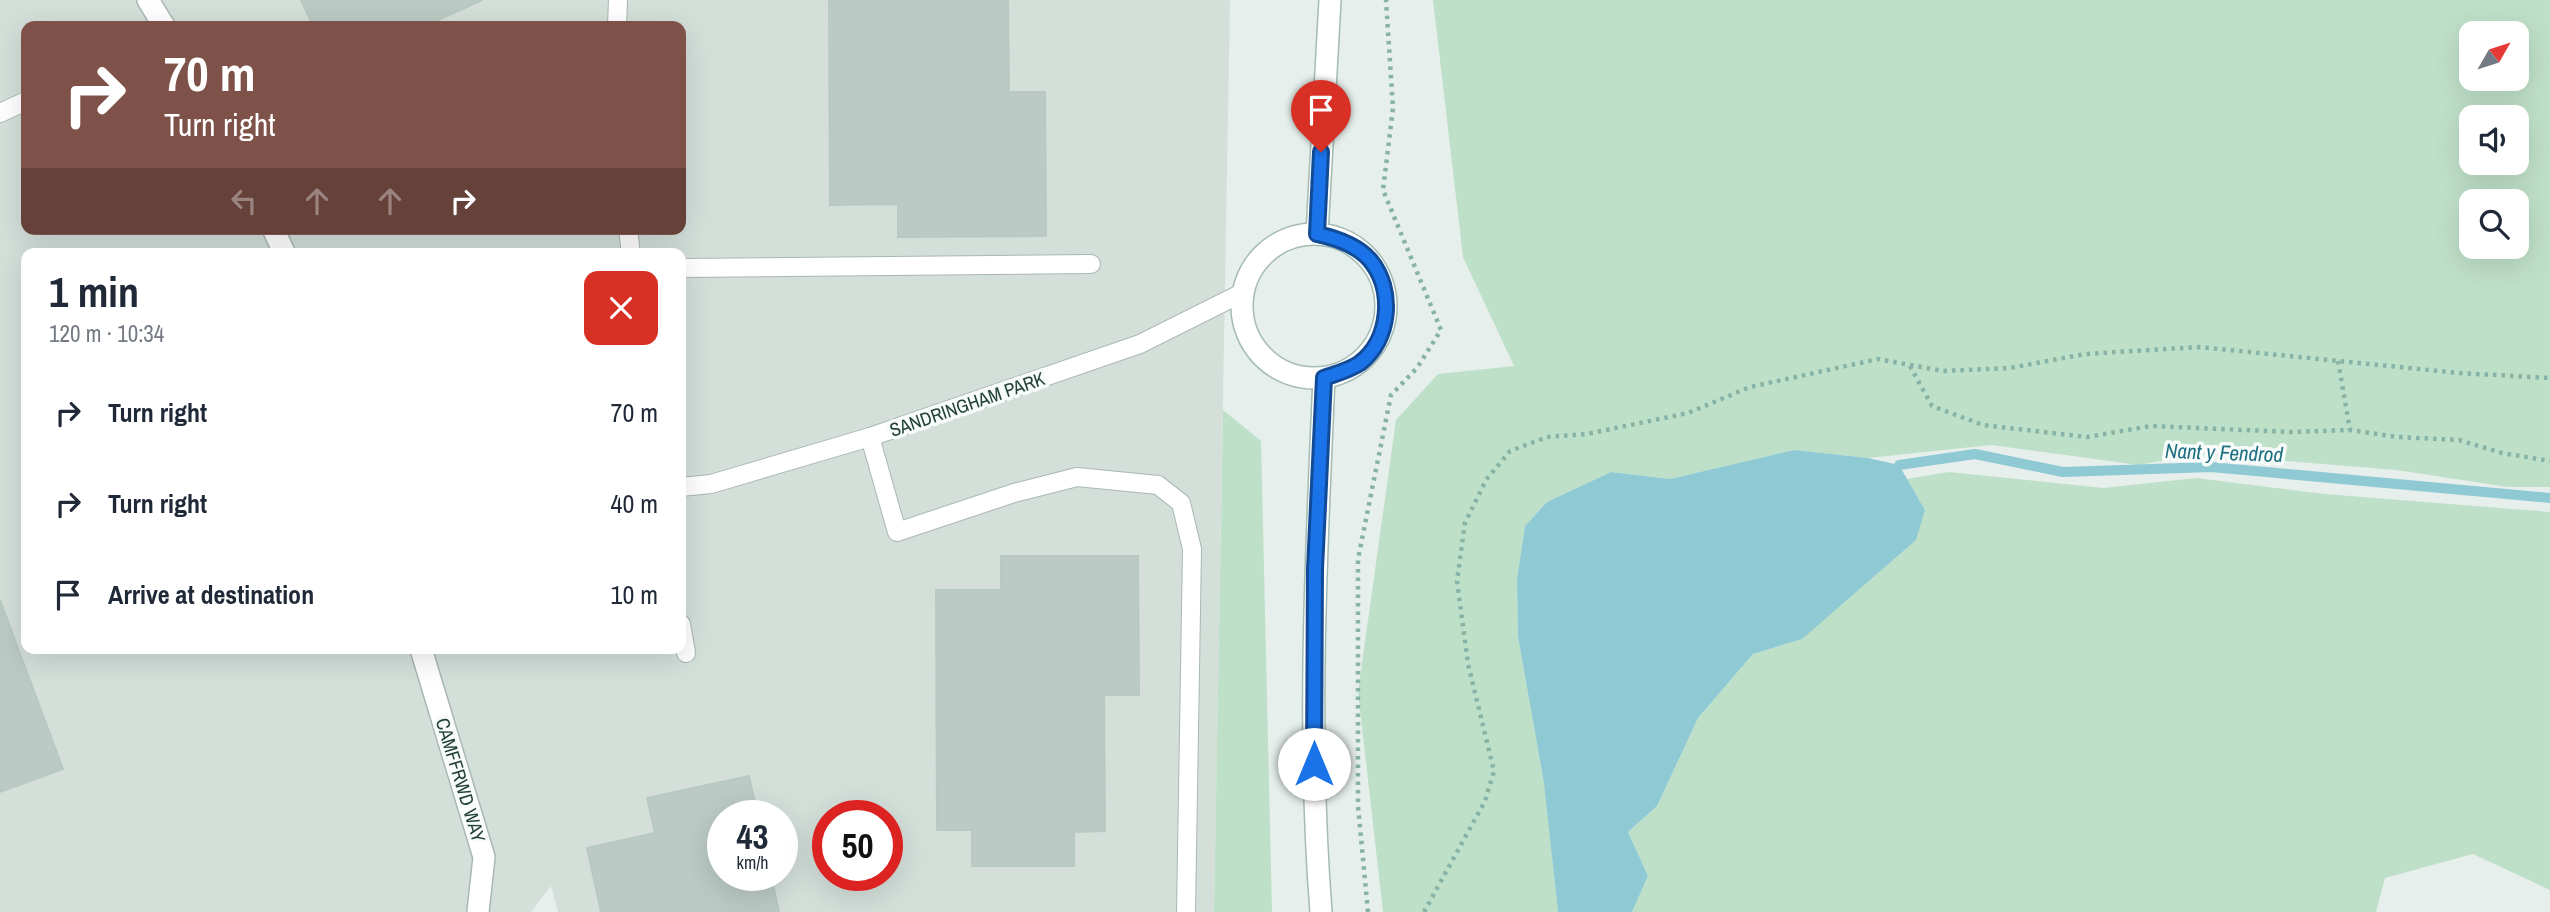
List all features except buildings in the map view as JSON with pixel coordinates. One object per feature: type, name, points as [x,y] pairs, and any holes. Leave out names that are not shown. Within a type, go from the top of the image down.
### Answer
[{"type":"main road","points":[[148,0],[161,21]]},
{"type":"main road","points":[[1317,234],[1330,0]]},
{"type":"main road","points":[[1317,234],[1342,240],[1370,259],[1382,281],[1387,308],[1376,346],[1359,364],[1324,378],[1299,377],[1276,368],[1264,358],[1249,337],[1242,313],[1244,292],[1252,269],[1268,251],[1289,238],[1317,234]]},
{"type":"main road","points":[[1321,912],[1314,820],[1315,569],[1324,378]]},
{"type":"main road","name":"CAMFFRWD WAY","points":[[423,654],[484,857],[478,912]]},
{"type":"lane","points":[[617,21],[618,0]]},
{"type":"lane","points":[[0,113],[21,103]]},
{"type":"lane","points":[[686,268],[1091,264]]},
{"type":"lane","name":"SANDRINGHAM PARK","points":[[686,486],[711,484],[870,437],[1140,344],[1244,292]]},
{"type":"lane","points":[[870,437],[897,532],[1014,493],[1077,477],[1158,485],[1181,503],[1192,549],[1186,912]]},
{"type":"path","points":[[1368,912],[1359,806],[1358,559],[1391,395],[1417,368],[1441,330],[1383,190],[1393,108],[1386,0]]},
{"type":"path","points":[[1424,912],[1485,801],[1494,771],[1468,664],[1457,581],[1465,523],[1486,480],[1510,451],[1546,437],[1587,434],[1688,413],[1751,387],[1878,359],[1943,371],[2010,368],[2085,354],[2199,347],[2550,378]]},
{"type":"path","points":[[2338,361],[2350,430]]},
{"type":"path","points":[[1910,366],[1932,406],[1983,425],[2087,437],[2151,426],[2291,432],[2350,430],[2397,437],[2459,440],[2502,453],[2550,461]]},
{"type":"shaded area","points":[[0,0],[1230,0],[1214,912],[558,912],[551,886],[531,912],[0,912]]},
{"type":"green space","points":[[1433,0],[2550,0],[2550,487],[2508,487],[2396,470],[2199,454],[2139,465],[1991,445],[1868,458],[1794,450],[1670,479],[1611,472],[1547,502],[1525,526],[1517,579],[1518,637],[1545,788],[1558,912],[1383,912],[1358,692],[1396,420],[1438,374],[1514,366],[1463,257]]},
{"type":"green space","points":[[1223,410],[1261,441],[1272,912],[1214,912]]},
{"type":"green space","points":[[1949,472],[2103,488],[2196,478],[2325,494],[2550,512],[2550,890],[2473,854],[2385,878],[2376,912],[1632,912],[1648,876],[1628,832],[1657,806],[1698,718],[1753,654],[1802,639],[1925,510],[1907,479]]},
{"type":"water","points":[[1794,450],[1868,458],[1899,465],[1925,510],[1916,540],[1802,639],[1753,654],[1698,718],[1657,806],[1628,832],[1648,876],[1632,912],[1558,912],[1544,783],[1518,637],[1517,579],[1525,526],[1547,502],[1611,472],[1670,479]]},
{"type":"waterway","name":"Nant y Fendrod","points":[[1899,465],[1975,454],[2063,472],[2211,467],[2550,498]]},
{"type":"route","points":[[1314,764],[1315,569],[1324,378],[1359,364],[1376,346],[1387,308],[1382,281],[1370,259],[1342,240],[1317,234],[1321,152]]}]
